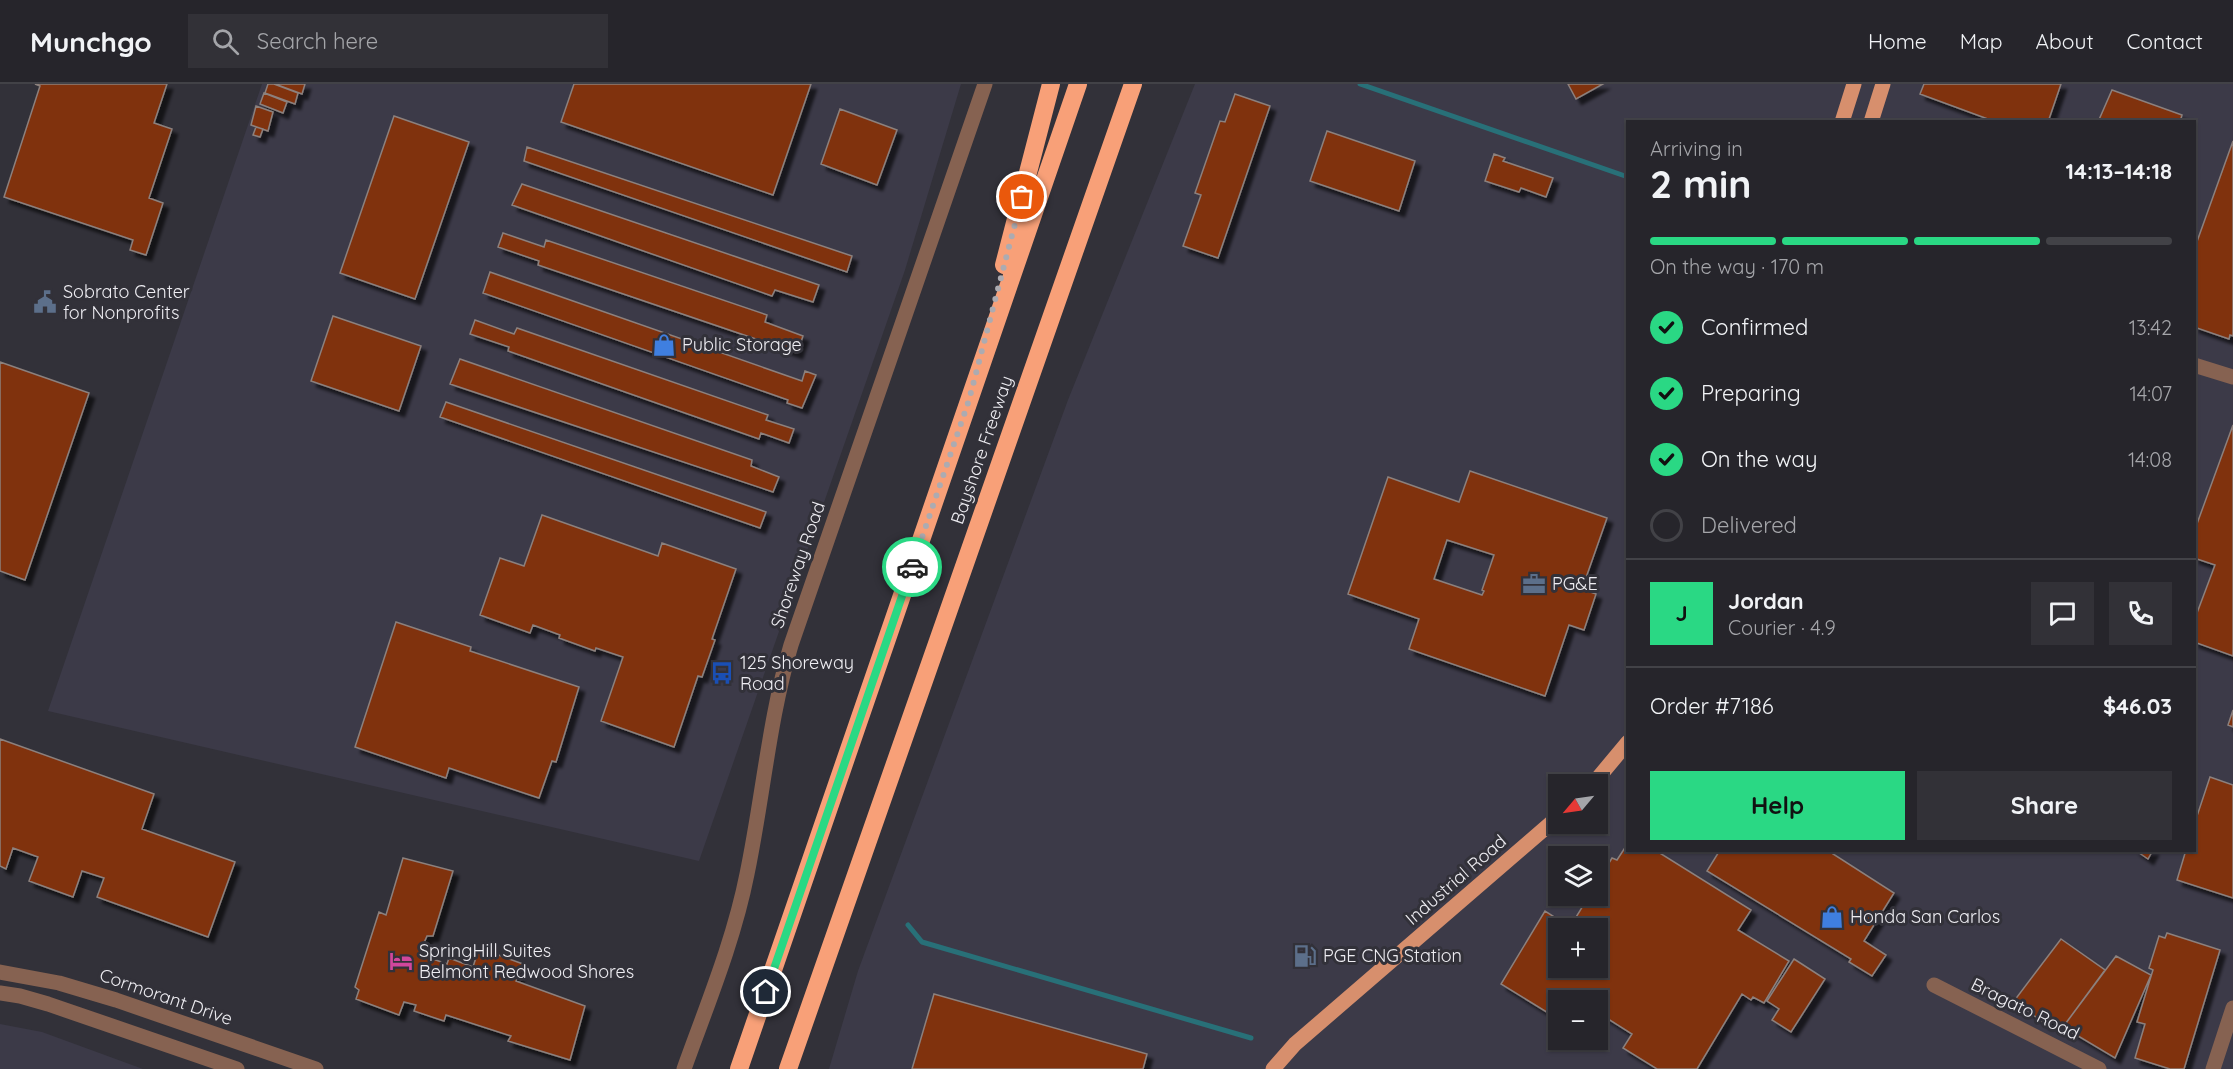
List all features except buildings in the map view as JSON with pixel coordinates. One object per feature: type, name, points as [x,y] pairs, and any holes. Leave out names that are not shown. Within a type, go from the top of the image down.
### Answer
[{"type":"highway","points":[[969,400],[1051,84]]},
{"type":"highway","name":"Bayshore Freeway","points":[[739,1069],[1078,84]]},
{"type":"highway","name":"Bayshore Freeway","points":[[788,1069],[1134,84]]},
{"type":"highway","points":[[797,1069],[816,988]]},
{"type":"main road","points":[[1843,120],[1854,84]]},
{"type":"main road","points":[[1872,120],[1883,84]]},
{"type":"main road","points":[[1601,774],[1626,744]]},
{"type":"main road","name":"Industrial Road","points":[[1273,1069],[1295,1044],[1548,826]]},
{"type":"street","name":"Shoreway Road","points":[[684,1069],[733,931],[747,875],[780,680],[985,84]]},
{"type":"street","points":[[2196,366],[2233,377]]},
{"type":"street","name":"Cormorant Drive","points":[[0,972],[59,982],[316,1069]]},
{"type":"street","name":"Bragato Road","points":[[1934,985],[2098,1069]]},
{"type":"street","points":[[0,993],[48,1004],[237,1069]]},
{"type":"street","points":[[2213,1069],[2233,1008]]},
{"type":"shaded area","points":[[262,84],[961,84],[905,270],[699,861],[48,711]]},
{"type":"shaded area","points":[[1195,84],[2233,84],[2233,1069],[829,1069],[858,971],[1068,400]]},
{"type":"shaded area","points":[[0,1024],[42,1032],[143,1069],[0,1069]]},
{"type":"waterway","points":[[1360,84],[1626,176]]},
{"type":"waterway","points":[[908,925],[922,942],[1251,1038]]},
{"type":"way so far","points":[[912,567],[969,400],[1022,197]]},
{"type":"place","name":"Sobrato Center for Nonprofits","points":[[45,302]]},
{"type":"place","name":"Public Storage","points":[[664,345]]},
{"type":"place","name":"PG&E","points":[[1534,584]]},
{"type":"place","name":"125 Shoreway Road","points":[[722,673]]},
{"type":"place","name":"Honda San Carlos","points":[[1832,917]]},
{"type":"place","name":"PGE CNG Station","points":[[1305,956]]},
{"type":"place","name":"SpringHill Suites Belmont Redwood Shores","points":[[401,961]]},
{"type":"route","points":[[766,992],[912,567]]}]
